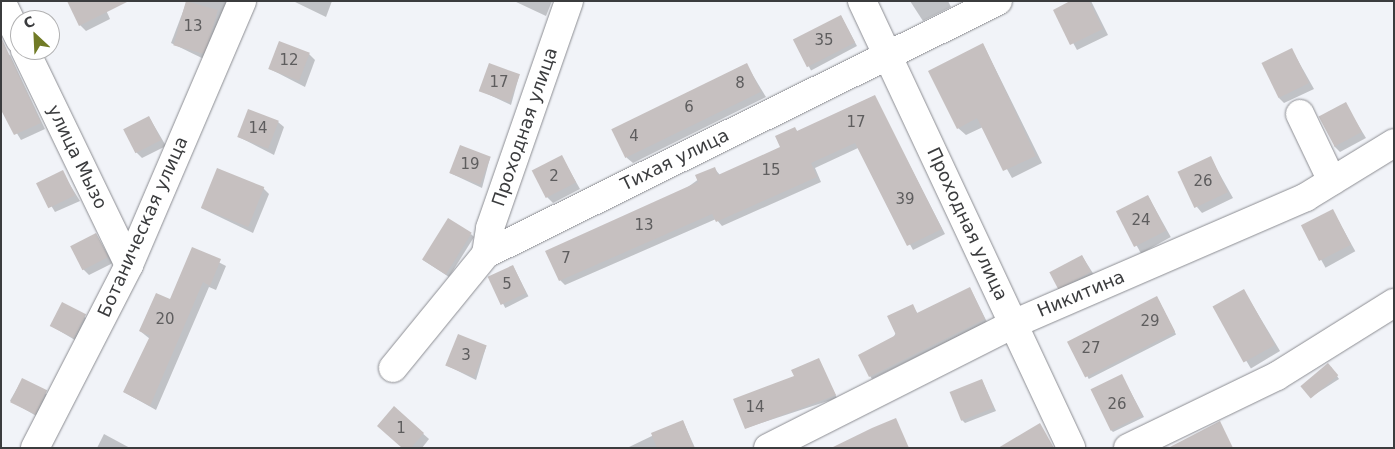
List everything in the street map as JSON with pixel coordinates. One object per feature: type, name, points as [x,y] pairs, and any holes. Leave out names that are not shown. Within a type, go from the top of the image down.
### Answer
[{"type":"lane","points":[[1,1],[10,19]]},
{"type":"lane","name":"Ботаническая улица","points":[[35,448],[130,265],[242,1]]},
{"type":"lane","name":"Проходная улица","points":[[486,254],[490,228],[569,1]]},
{"type":"lane","name":"Проходная улица","points":[[862,1],[1071,448]]},
{"type":"lane","name":"Тихая улица","points":[[392,368],[486,254],[998,1]]},
{"type":"lane","name":"улица Мызо","points":[[30,60],[130,265]]},
{"type":"lane","points":[[1300,114],[1332,181]]},
{"type":"lane","name":"Никитина","points":[[768,448],[1013,324],[1306,197],[1394,143]]},
{"type":"lane","points":[[1128,448],[1277,376],[1394,303]]},
{"type":"building","points":[[67,1],[129,1],[79,26]]},
{"type":"building","points":[[186,1],[218,10],[205,54],[173,45]]},
{"type":"building","points":[[1070,1],[1089,1],[1103,29],[1070,45],[1053,10]]},
{"type":"building","points":[[841,15],[855,43],[807,67],[793,40]]},
{"type":"building","points":[[1,37],[10,60],[12,60],[41,123],[14,135],[1,110]]},
{"type":"building","points":[[279,41],[310,53],[299,81],[268,69]]},
{"type":"building","points":[[983,43],[1036,156],[1003,171],[977,118],[957,129],[928,71]]},
{"type":"building","points":[[1292,48],[1309,83],[1279,98],[1261,63]]},
{"type":"building","points":[[489,63],[520,74],[510,102],[479,91]]},
{"type":"building","points":[[747,63],[761,92],[625,158],[611,129]]},
{"type":"building","points":[[875,95],[942,229],[907,246],[855,143],[811,163],[817,177],[716,222],[712,214],[559,281],[545,251],[698,182],[695,175],[715,167],[718,175],[780,147],[775,136],[795,127],[797,131]]},
{"type":"building","points":[[1346,102],[1362,132],[1335,147],[1319,117]]},
{"type":"building","points":[[248,109],[279,121],[268,149],[237,137]]},
{"type":"building","points":[[149,116],[161,140],[135,153],[123,129]]},
{"type":"building","points":[[460,145],[491,157],[480,185],[449,173]]},
{"type":"building","points":[[562,155],[576,183],[546,198],[532,170]]},
{"type":"building","points":[[1211,156],[1228,192],[1194,208],[1177,172]]},
{"type":"building","points":[[217,168],[264,187],[248,227],[201,208]]},
{"type":"building","points":[[63,170],[75,195],[48,208],[36,183]]},
{"type":"building","points":[[1148,195],[1166,231],[1134,247],[1116,211]]},
{"type":"building","points":[[1333,209],[1351,245],[1319,261],[1301,225]]},
{"type":"building","points":[[448,218],[472,233],[446,274],[422,260]]},
{"type":"building","points":[[96,233],[108,257],[82,270],[70,246]]},
{"type":"building","points":[[192,247],[221,259],[210,286],[203,282],[150,406],[123,392],[150,336],[139,331],[156,293],[170,299]]},
{"type":"building","points":[[1082,255],[1091,272],[1058,289],[1049,272]]},
{"type":"building","points":[[513,265],[526,293],[501,305],[488,277]]},
{"type":"building","points":[[970,287],[985,319],[869,377],[858,355],[896,335],[887,316],[913,304],[917,313]]},
{"type":"building","points":[[1244,289],[1275,345],[1244,362],[1213,306]]},
{"type":"building","points":[[1157,296],[1175,332],[1085,377],[1067,342]]},
{"type":"building","points":[[62,302],[86,314],[74,338],[50,326]]},
{"type":"building","points":[[458,334],[487,346],[474,377],[445,366]]},
{"type":"building","points":[[819,358],[836,395],[745,429],[733,399],[794,376],[791,370]]},
{"type":"building","points":[[1328,363],[1338,375],[1311,398],[1300,386]]},
{"type":"building","points":[[1122,374],[1142,415],[1111,431],[1091,389]]},
{"type":"building","points":[[22,378],[47,390],[35,415],[10,402]]},
{"type":"building","points":[[982,379],[994,408],[961,421],[950,392]]},
{"type":"building","points":[[394,406],[424,433],[411,448],[402,448],[377,426]]},
{"type":"building","points":[[896,418],[909,448],[831,448],[872,428]]},
{"type":"building","points":[[683,420],[694,448],[657,448],[651,433]]},
{"type":"building","points":[[1220,421],[1233,448],[1168,448]]},
{"type":"building","points":[[1040,423],[1054,448],[998,448]]}]
